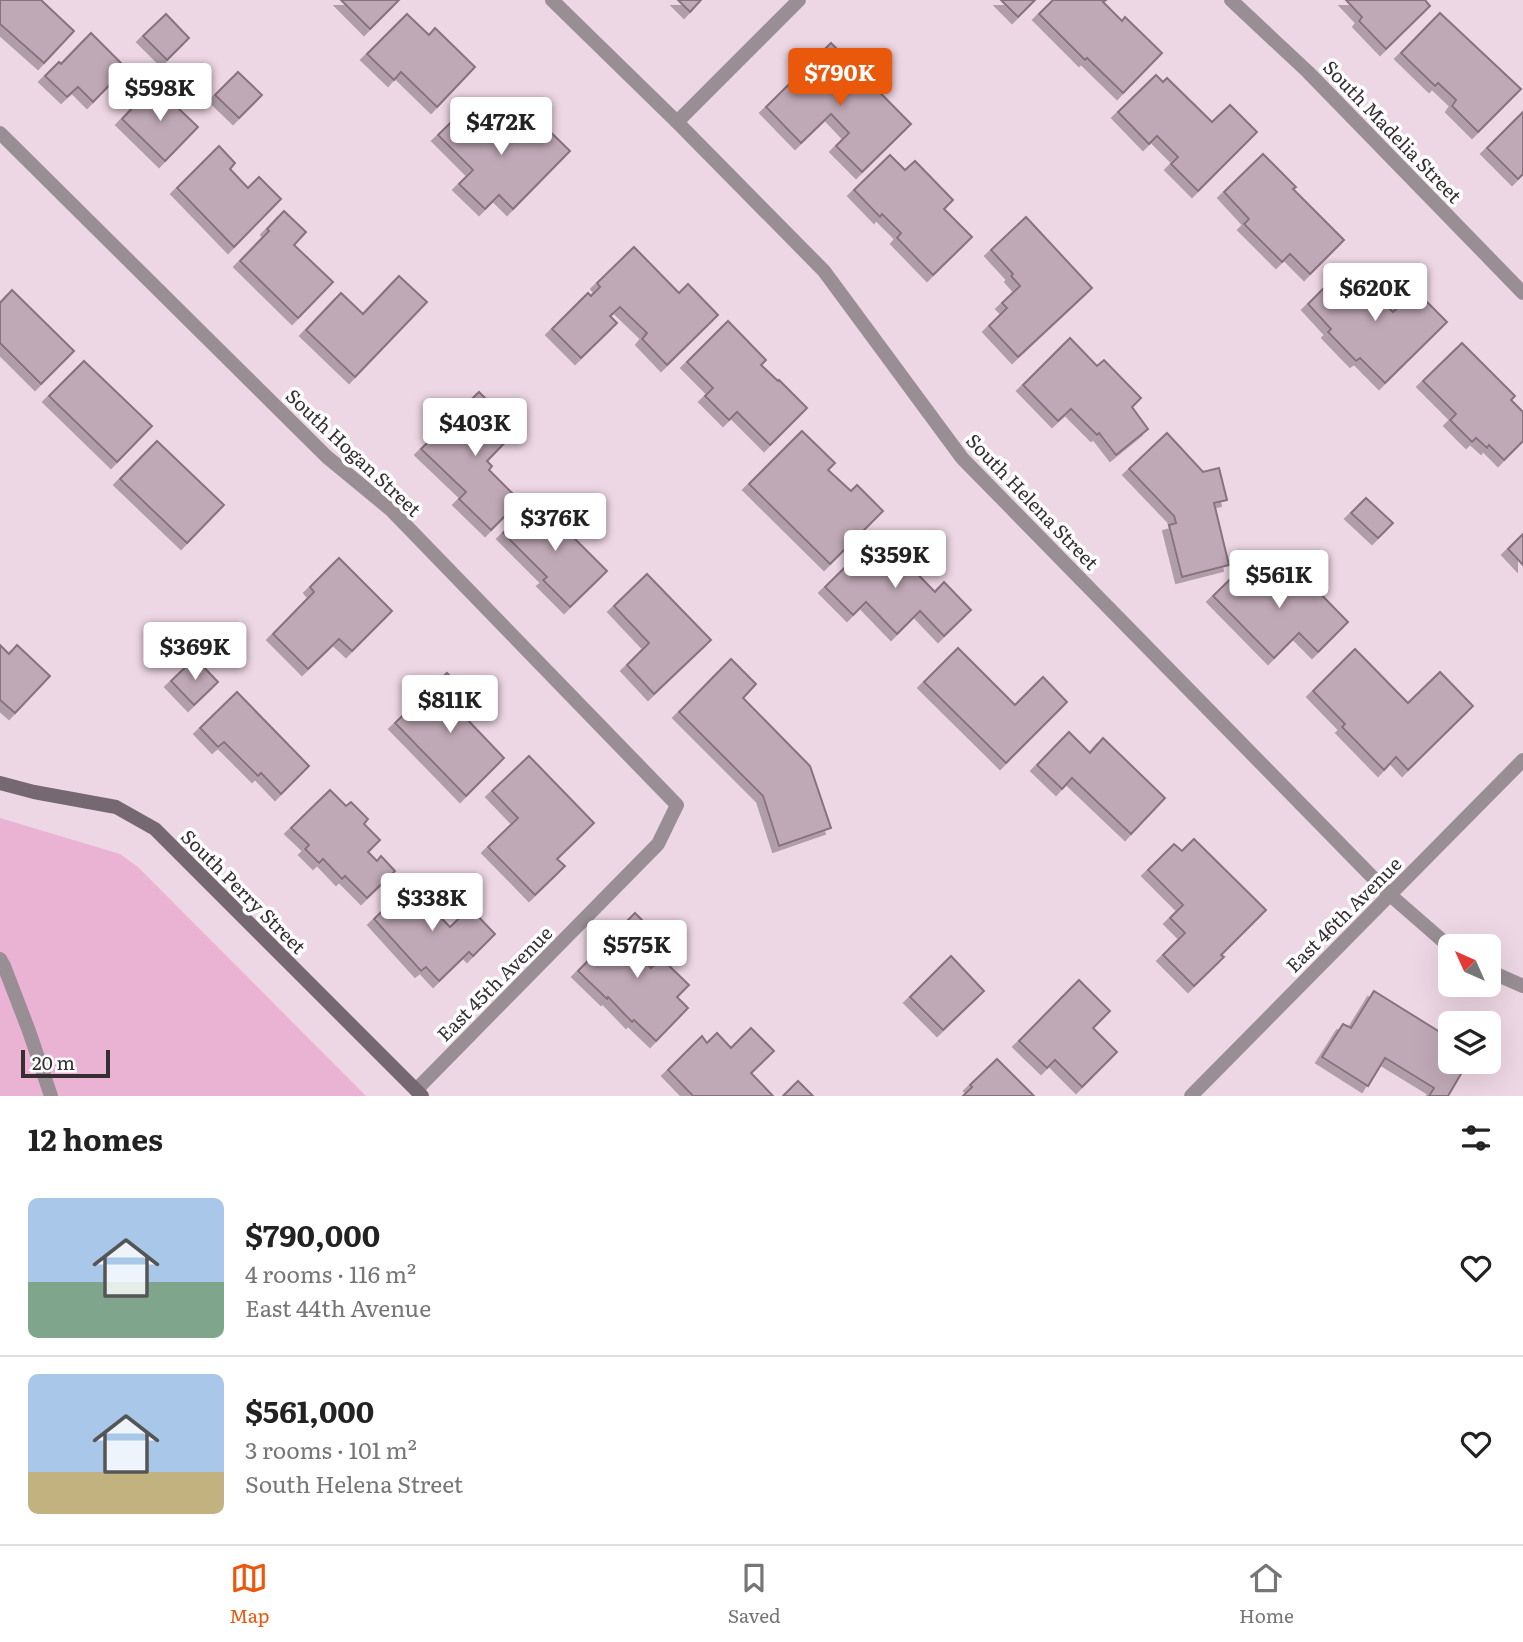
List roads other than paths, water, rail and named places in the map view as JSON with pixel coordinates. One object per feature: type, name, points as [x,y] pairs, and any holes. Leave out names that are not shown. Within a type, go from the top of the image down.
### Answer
[{"type":"street","name":"South Helena Street","points":[[552,0],[824,271],[962,458],[1390,894],[1438,936]]},
{"type":"street","points":[[677,122],[799,0]]},
{"type":"street","name":"South Madelia Street","points":[[1231,0],[1308,72],[1523,293]]},
{"type":"street","name":"South Hogan Street","points":[[0,133],[327,457],[390,509],[677,805]]},
{"type":"street","name":"East 46th Avenue","points":[[1191,1096],[1523,760]]},
{"type":"street","name":"South Perry Street","points":[[0,783],[116,807],[155,830],[419,1093]]},
{"type":"street","name":"East 45th Avenue","points":[[419,1093],[658,844],[677,805]]},
{"type":"street","points":[[0,958],[51,1096]]},
{"type":"street","points":[[1502,977],[1523,986]]}]
